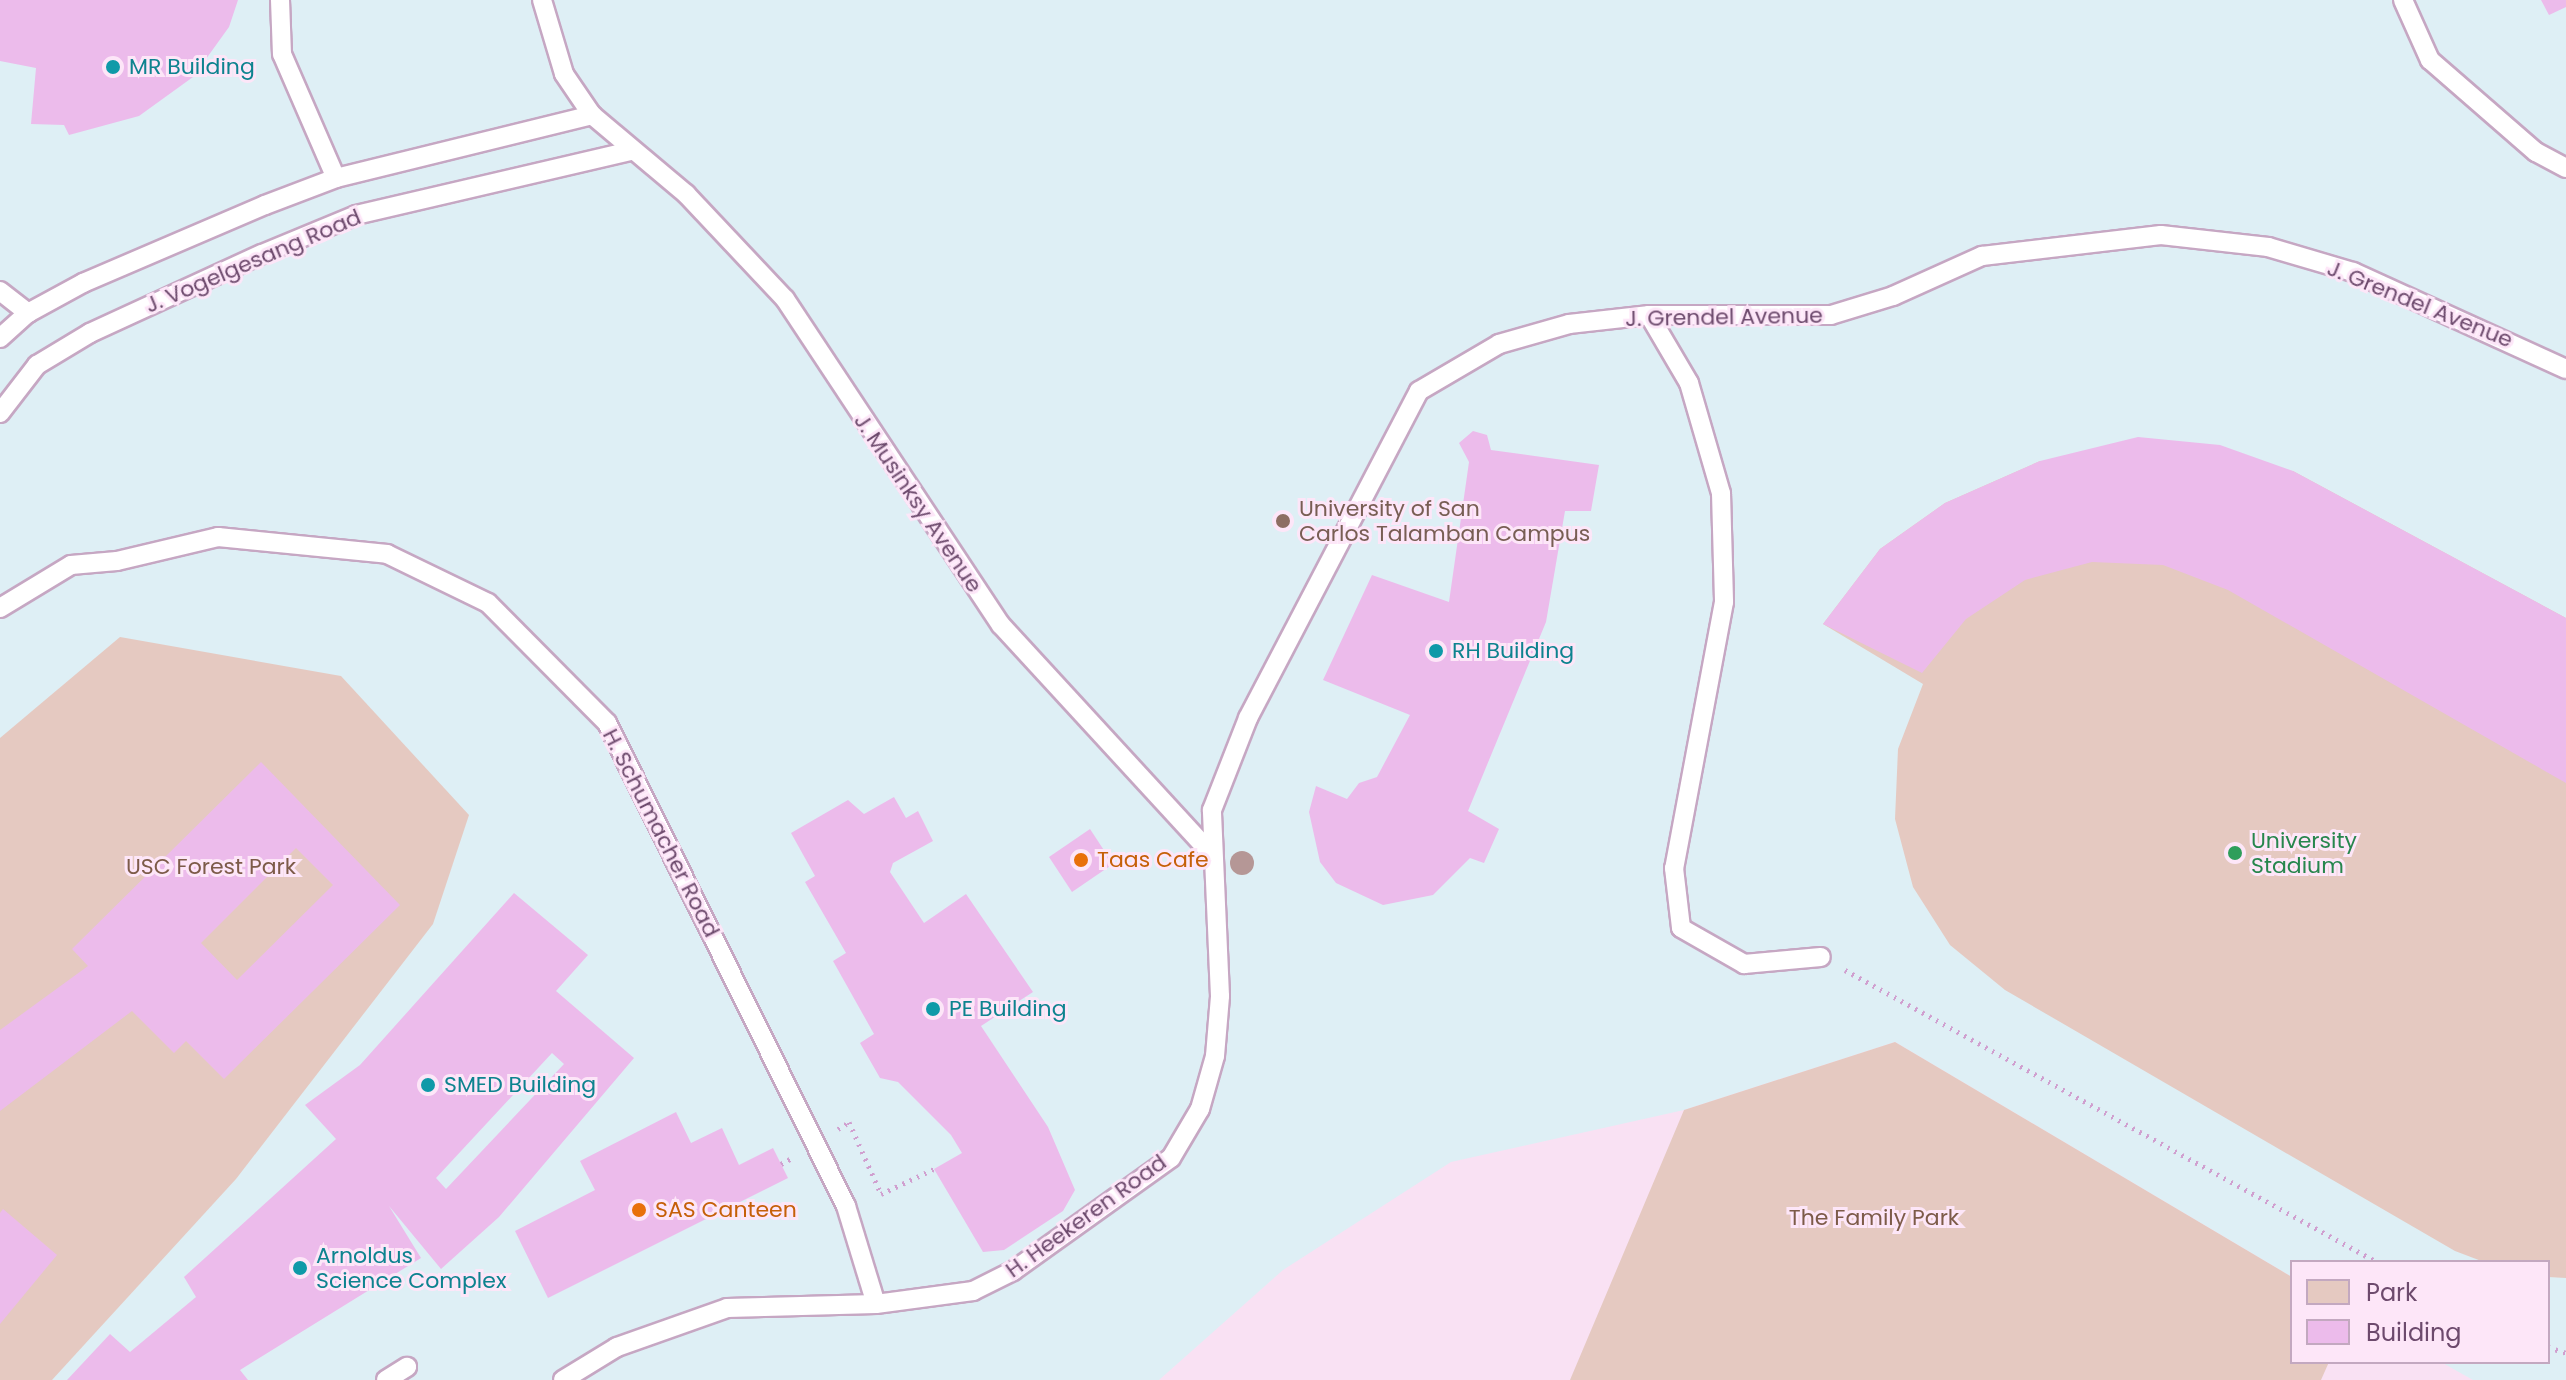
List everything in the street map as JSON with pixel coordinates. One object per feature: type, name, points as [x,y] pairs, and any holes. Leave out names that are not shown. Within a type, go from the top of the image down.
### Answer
[{"type":"lane","points":[[280,0],[282,54],[336,178]]},
{"type":"lane","name":"J. Musinksy Avenue","points":[[542,0],[564,74],[592,115],[686,194],[785,299],[1001,625],[1211,853]]},
{"type":"lane","points":[[2403,0],[2430,60],[2536,152],[2566,168]]},
{"type":"lane","name":"J. Vogelgesang Road","points":[[0,338],[28,313],[221,222],[336,178],[592,115]]},
{"type":"lane","name":"J. Vogelgesang Road","points":[[0,413],[37,365],[90,333],[275,248],[356,215],[632,151]]},
{"type":"lane","name":"J. Grendel Avenue","points":[[1211,853],[1212,810],[1248,718],[1419,391],[1499,344],[1569,324],[1649,315],[1831,315],[1893,296],[1982,256],[2161,235],[2268,247],[2353,272],[2566,369]]},
{"type":"lane","points":[[0,291],[28,313]]},
{"type":"lane","points":[[1649,315],[1689,383],[1721,493],[1724,602],[1674,868],[1681,928],[1744,964],[1821,957]]},
{"type":"lane","name":"H. Schumacher Road","points":[[0,608],[71,565],[117,561],[218,537],[387,554],[488,603],[607,723],[846,1206],[876,1304]]},
{"type":"lane","name":"H. Heekeren Road","points":[[563,1380],[617,1347],[727,1308],[876,1304],[973,1291],[1013,1271],[1171,1158],[1200,1109],[1215,1056],[1220,996],[1211,853]]},
{"type":"lane","points":[[386,1380],[407,1367]]},
{"type":"path","points":[[1821,957],[2373,1260]]},
{"type":"path","points":[[849,1122],[881,1194],[934,1169]]},
{"type":"shaded area","name":"University of San Carlos Talamban Campus","points":[[0,0],[2566,0],[2566,1380],[2473,1380],[2445,1364],[2550,1364],[2550,1260],[2290,1260],[2290,1276],[1895,1042],[1684,1110],[1451,1162],[1283,1270],[1159,1380],[0,1380]]},
{"type":"green space","name":"University Stadium","points":[[2040,461],[2293,471],[2566,618],[2566,1278],[2550,1277],[2550,1260],[2479,1260],[2455,1251],[2005,990],[1950,945],[1913,887],[1895,819],[1898,749],[1923,684],[1823,624],[1880,549],[1945,503]]},
{"type":"green space","name":"USC Forest Park","points":[[120,637],[341,676],[469,815],[433,924],[236,1179],[52,1380],[0,1380],[0,738]]},
{"type":"green space","name":"The Family Park","points":[[1895,1042],[2290,1276],[2290,1364],[2328,1364],[2321,1380],[1570,1380],[1684,1110]]},
{"type":"building","name":"MR Building","points":[[0,0],[238,0],[229,27],[193,77],[139,116],[69,135],[64,125],[31,124],[36,68],[0,61]]},
{"type":"building","points":[[2541,0],[2566,0],[2566,7],[2549,15]]},
{"type":"building","name":"RH Building","points":[[1473,431],[1487,435],[1491,450],[1599,465],[1591,511],[1565,511],[1546,622],[1468,811],[1499,829],[1484,863],[1470,858],[1433,895],[1383,905],[1336,883],[1320,862],[1309,812],[1316,786],[1347,799],[1359,783],[1377,777],[1410,715],[1323,680],[1372,575],[1449,602],[1469,462],[1459,443]]},
{"type":"building","points":[[2138,437],[2220,445],[2293,471],[2566,618],[2566,783],[2228,590],[2163,565],[2092,562],[2025,580],[1966,619],[1922,673],[1823,624],[1880,549],[1945,503],[2040,461]]},
{"type":"building","points":[[261,762],[400,905],[224,1079],[186,1041],[174,1053],[132,1011],[0,1111],[0,1030],[88,966],[72,949]],"holes":[[[296,848],[333,885],[237,980],[201,943]]]},
{"type":"building","name":"PE Building","points":[[894,797],[906,818],[918,811],[933,841],[893,863],[890,872],[924,923],[966,894],[1033,992],[981,1026],[1048,1127],[1075,1190],[1063,1211],[1004,1250],[983,1252],[934,1169],[962,1153],[951,1135],[898,1082],[880,1078],[860,1043],[874,1034],[833,961],[846,953],[805,882],[815,876],[791,833],[848,800],[864,814]]},
{"type":"building","name":"Taas Cafe","points":[[1090,829],[1113,864],[1072,892],[1049,857]]},
{"type":"building","name":"SMED Building","points":[[514,893],[588,955],[556,991],[634,1058],[499,1217],[441,1269],[389,1206],[421,1258],[240,1370],[248,1380],[67,1380],[110,1334],[130,1352],[196,1297],[184,1277],[336,1139],[305,1105],[360,1065]],"holes":[[[552,1053],[564,1064],[446,1189],[436,1178]]]},
{"type":"building","name":"SAS Canteen","points":[[676,1112],[691,1143],[722,1128],[739,1165],[773,1148],[788,1178],[548,1298],[515,1231],[595,1190],[580,1161]]},
{"type":"building","points":[[3,1209],[57,1255],[0,1324],[0,1213]]},
{"type":"place","name":"MR Building","points":[[113,67]]},
{"type":"place","name":"University of San Carlos Talamban Campus","points":[[1283,521]]},
{"type":"place","name":"RH Building","points":[[1436,651]]},
{"type":"place","name":"University Stadium","points":[[2235,853]]},
{"type":"place","name":"Taas Cafe","points":[[1081,860]]},
{"type":"place","name":"PE Building","points":[[933,1009]]},
{"type":"place","name":"SMED Building","points":[[428,1085]]},
{"type":"place","name":"SAS Canteen","points":[[639,1210]]},
{"type":"place","name":"Arnoldus Science Complex","points":[[300,1268]]}]
